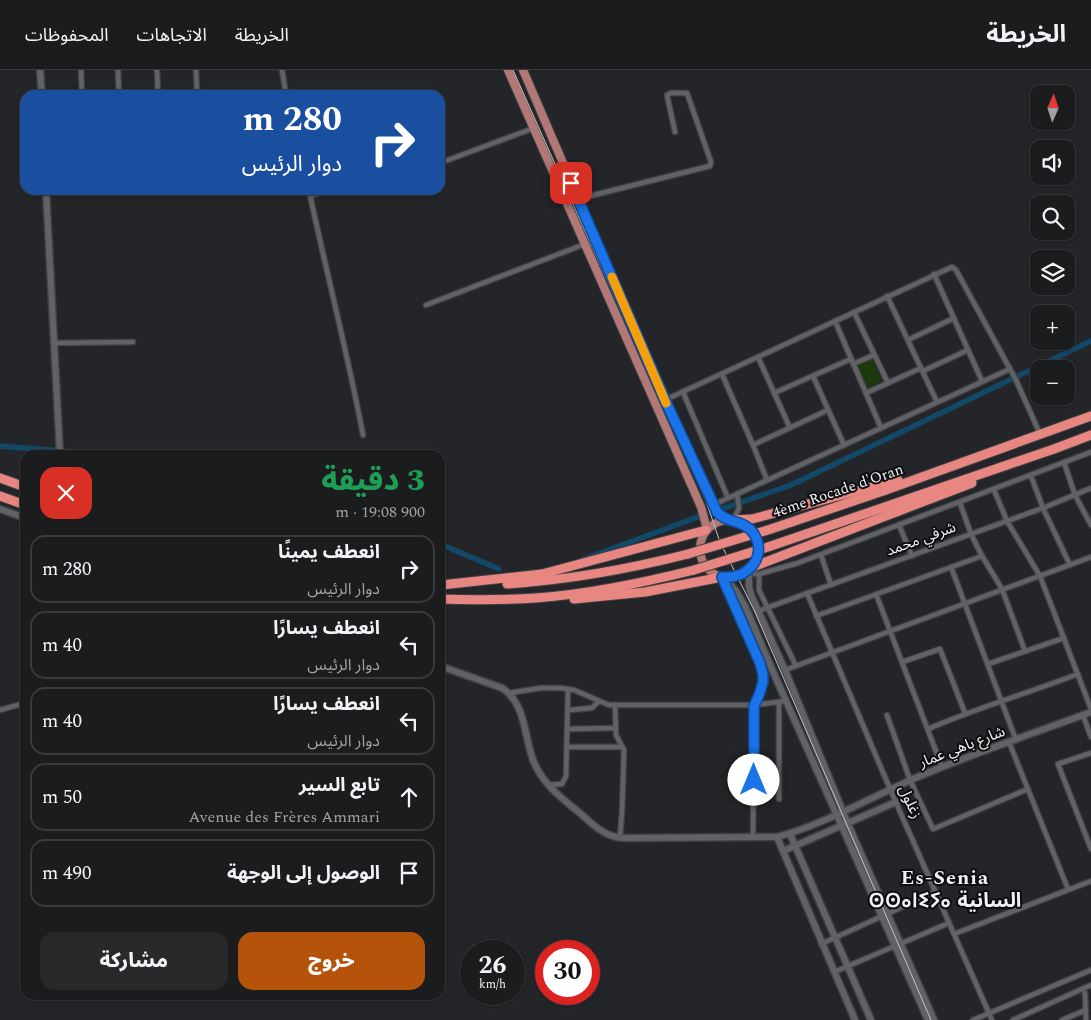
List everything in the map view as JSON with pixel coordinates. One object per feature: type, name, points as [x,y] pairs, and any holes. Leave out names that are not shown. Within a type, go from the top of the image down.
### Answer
[{"type":"highway","name":"4ème Rocade d'Oran","points":[[445,585],[544,582],[614,571],[688,554],[771,529],[1091,416]]},
{"type":"highway","name":"4ème Rocade d'Oran","points":[[445,599],[536,598],[629,585],[694,570],[768,547],[1054,450],[1091,434]]},
{"type":"highway","points":[[750,569],[942,496],[1054,450]]},
{"type":"highway","points":[[732,520],[752,520],[945,469]]},
{"type":"highway","points":[[0,478],[20,485]]},
{"type":"highway","points":[[0,496],[20,503]]},
{"type":"highway","points":[[445,585],[542,574],[707,530]]},
{"type":"highway","points":[[479,600],[557,601],[645,592],[723,577]]},
{"type":"main road","points":[[40,70],[42,90]]},
{"type":"main road","points":[[508,70],[701,507],[707,530]]},
{"type":"main road","points":[[522,70],[665,400],[713,505],[722,517],[747,526],[755,536],[757,556],[750,569],[750,590],[843,810],[845,825]]},
{"type":"main road","points":[[46,195],[60,450]]},
{"type":"main road","points":[[0,509],[20,516]]},
{"type":"main road","points":[[732,520],[715,523],[707,530],[700,546],[700,554],[708,569],[723,577],[736,591],[745,606],[783,702],[836,814],[845,825],[934,1020]]},
{"type":"main road","points":[[723,577],[737,577],[750,569]]},
{"type":"main road","points":[[445,668],[502,688],[509,693],[520,709],[536,768],[548,785],[558,796],[603,831],[620,837]]},
{"type":"main road","name":"شارع باهي عمار","points":[[620,837],[777,837],[790,834],[910,780],[1088,712]]},
{"type":"main road","points":[[782,851],[896,802]]},
{"type":"main road","points":[[790,834],[871,1020]]},
{"type":"main road","points":[[777,837],[855,1020]]},
{"type":"main road","points":[[898,944],[928,1020]]},
{"type":"street","points":[[81,70],[82,90]]},
{"type":"street","points":[[118,70],[119,90]]},
{"type":"street","points":[[157,70],[158,90]]},
{"type":"street","points":[[196,70],[197,90]]},
{"type":"street","points":[[282,70],[285,90]]},
{"type":"street","points":[[578,199],[710,166],[711,162],[687,94],[671,93],[666,95],[675,132]]},
{"type":"street","points":[[445,161],[534,128]]},
{"type":"street","points":[[310,195],[363,435]]},
{"type":"street","points":[[426,305],[585,244]]},
{"type":"street","points":[[665,400],[950,267],[956,270],[1013,374],[1040,435]]},
{"type":"street","points":[[934,274],[982,381]]},
{"type":"street","points":[[887,296],[937,402]]},
{"type":"street","points":[[854,312],[888,383]]},
{"type":"street","points":[[908,340],[954,318]]},
{"type":"street","points":[[835,321],[881,428]]},
{"type":"street","points":[[54,343],[133,342]]},
{"type":"street","points":[[866,393],[968,350]]},
{"type":"street","points":[[774,393],[813,376],[874,355]]},
{"type":"street","points":[[758,356],[790,428]]},
{"type":"street","points":[[713,505],[1010,369]]},
{"type":"street","points":[[722,374],[754,445],[767,480]]},
{"type":"street","points":[[813,376],[844,445]]},
{"type":"street","points":[[683,392],[728,498]]},
{"type":"street","points":[[754,445],[828,410]]},
{"type":"street","points":[[750,569],[755,574],[760,574],[798,564],[1091,452]]},
{"type":"street","points":[[1064,462],[1074,495],[1091,525]]},
{"type":"street","points":[[1031,476],[1043,508],[1070,565]]},
{"type":"street","name":"شرفي محمد","points":[[758,611],[1043,508],[1091,488]]},
{"type":"street","points":[[994,490],[1007,521],[1040,576],[1078,674],[1091,720]]},
{"type":"street","points":[[732,520],[740,506],[737,494]]},
{"type":"street","points":[[960,502],[971,534],[1002,589],[1025,651]]},
{"type":"street","points":[[900,525],[912,556]]},
{"type":"street","points":[[821,555],[831,585]]},
{"type":"street","points":[[816,616],[982,556]]},
{"type":"street","points":[[785,670],[1091,557]]},
{"type":"street","points":[[951,567],[1002,702],[1028,790],[1068,890]]},
{"type":"street","points":[[760,574],[759,588],[796,666]]},
{"type":"street","points":[[723,577],[762,668],[763,675],[762,688],[754,706],[753,837]]},
{"type":"street","name":"زغلول","points":[[807,593],[890,789],[992,1020]]},
{"type":"street","points":[[876,594],[942,767]]},
{"type":"street","points":[[988,664],[1064,638]]},
{"type":"street","points":[[902,662],[940,649],[965,713]]},
{"type":"street","points":[[754,670],[762,668]]},
{"type":"street","points":[[928,729],[965,713],[1002,702],[1078,674]]},
{"type":"street","points":[[509,693],[541,688],[568,689],[615,705],[754,706],[783,702],[779,800]]},
{"type":"street","points":[[558,796],[566,776],[568,689]]},
{"type":"street","points":[[569,710],[592,708],[600,701]]},
{"type":"street","points":[[0,710],[20,704]]},
{"type":"street","points":[[615,705],[616,735],[624,750],[620,837]]},
{"type":"street","points":[[1088,712],[1091,737]]},
{"type":"street","points":[[887,716],[910,780],[933,829],[1028,790]]},
{"type":"street","points":[[568,729],[616,728]]},
{"type":"street","points":[[567,747],[622,747]]},
{"type":"street","points":[[1091,753],[1058,764],[1091,849]]},
{"type":"street","points":[[548,785],[562,784]]},
{"type":"street","points":[[954,934],[1091,881]]},
{"type":"street","points":[[822,944],[936,892]]},
{"type":"street","points":[[834,972],[949,923]]},
{"type":"street","points":[[973,1020],[1091,970]]},
{"type":"street","points":[[1012,1020],[1083,991],[1091,985]]},
{"type":"street","points":[[1083,991],[1091,993]]},
{"type":"street","points":[[1083,991],[1086,1020]]},
{"type":"street","points":[[1062,1020],[1086,1010]]},
{"type":"green space","points":[[872,359],[882,381],[867,388],[857,365]]},
{"type":"waterway","points":[[713,512],[791,485],[1091,341]]},
{"type":"waterway","points":[[0,446],[50,450]]},
{"type":"waterway","points":[[584,559],[706,514]]},
{"type":"waterway","points":[[445,546],[499,569]]},
{"type":"tram line","points":[[513,70],[706,501],[720,542],[755,612],[931,1020]]},
{"type":"slow traffic","points":[[612,277],[666,403]]},
{"type":"district","name":"Es-Senia ⵙⵙⴰⵏⵉⵢⴰ السانية","points":[[945,890]]},
{"type":"route","points":[[571,183],[665,400],[713,505],[722,517],[741,522],[755,536],[758,550],[757,556],[749,570],[737,577],[722,577],[762,668],[762,688],[754,706],[754,780]]}]
